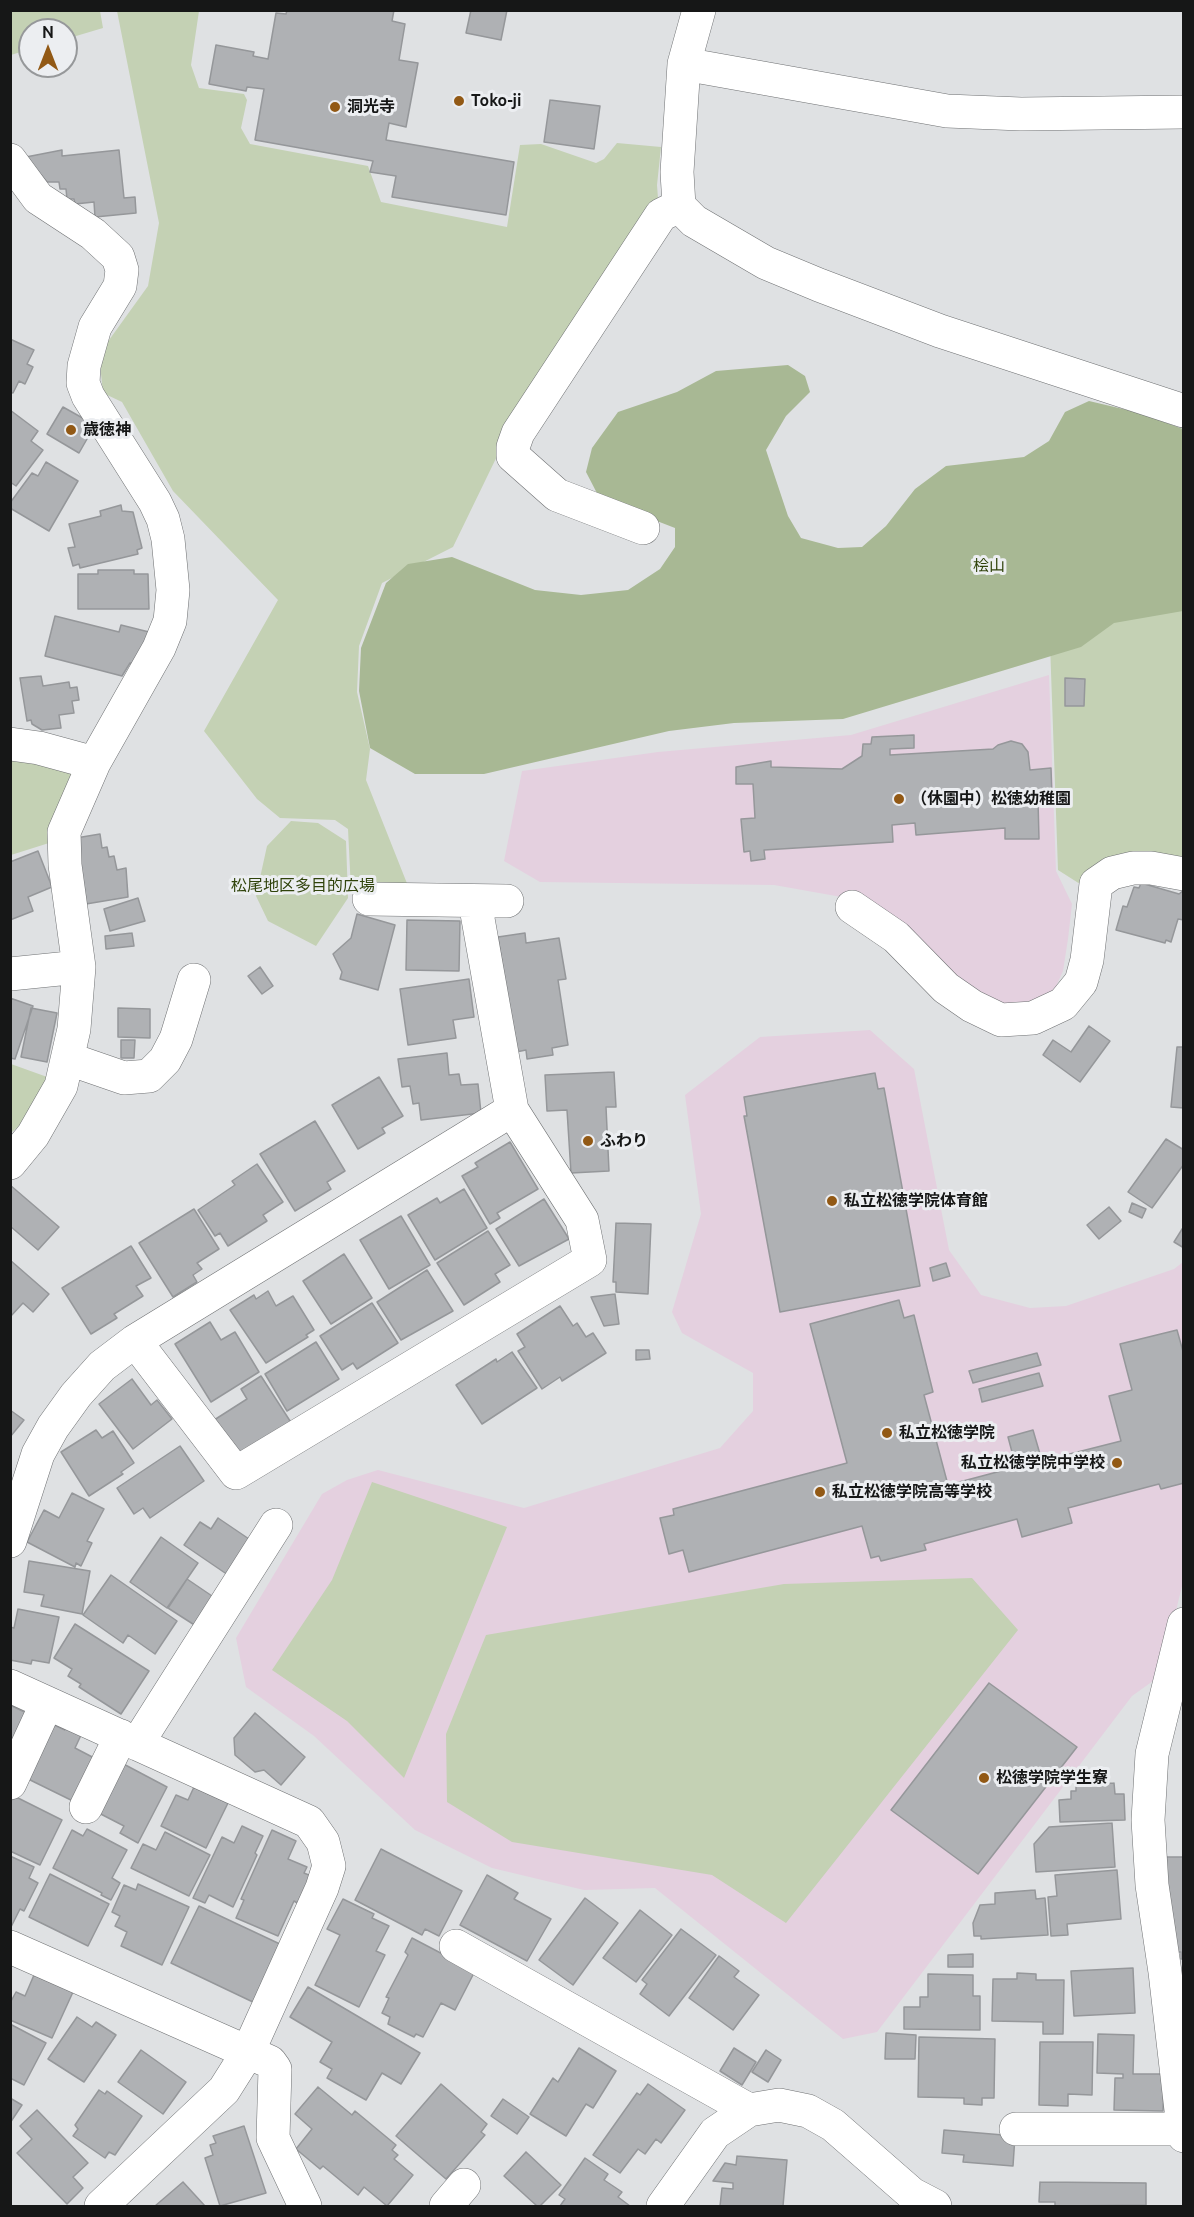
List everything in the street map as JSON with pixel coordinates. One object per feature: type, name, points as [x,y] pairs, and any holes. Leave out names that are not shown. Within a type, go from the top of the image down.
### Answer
[{"type":"street","points":[[699,10],[684,64],[677,172],[679,206],[694,221],[766,263],[819,285],[940,331],[1184,411]]},
{"type":"street","points":[[684,64],[947,111],[1022,114],[1184,112]]},
{"type":"street","points":[[10,160],[38,198],[93,234],[118,257],[122,270],[120,286],[95,327],[84,366],[83,383],[88,396],[155,502],[168,539],[173,590],[170,621],[159,648],[94,763],[64,832],[64,856],[79,967],[78,996],[69,1059],[61,1086],[49,1111],[10,1163]]},
{"type":"street","points":[[643,528],[557,495],[513,456],[513,447],[518,433],[660,215],[679,206]]},
{"type":"street","points":[[10,744],[39,748],[94,763]]},
{"type":"street","points":[[852,907],[896,937],[946,988],[972,1005],[1001,1020],[1033,1018],[1063,1004],[1081,982],[1087,960],[1096,884],[1112,873],[1133,868],[1151,868],[1184,874]]},
{"type":"street","points":[[135,1341],[236,1473],[590,1260],[582,1220],[512,1110],[491,902],[369,899]]},
{"type":"street","points":[[10,974],[79,967]]},
{"type":"street","points":[[69,1059],[124,1078],[149,1076],[165,1060],[176,1039],[194,980]]},
{"type":"street","points":[[10,1541],[27,1483],[53,1427],[75,1395],[102,1366],[135,1341],[512,1110]]},
{"type":"street","points":[[86,1808],[129,1740],[276,1525]]},
{"type":"street","points":[[1016,2128],[1183,2132],[1174,1975],[1152,1886],[1148,1820],[1152,1754],[1184,1624]]},
{"type":"street","points":[[10,1686],[309,1822],[323,1842],[329,1866],[322,1888],[248,2052],[224,2090],[101,2206]]},
{"type":"street","points":[[10,1783],[47,1703]]},
{"type":"street","points":[[456,1946],[749,2110]]},
{"type":"street","points":[[10,1947],[270,2062],[275,2069],[272,2094],[273,2138],[305,2206]]},
{"type":"street","points":[[670,2202],[715,2133],[749,2110],[779,2106],[808,2111],[833,2125],[912,2194],[935,2206]]},
{"type":"shaded area","points":[[1049,675],[1056,871],[1072,904],[1068,939],[1063,971],[1054,991],[999,1016],[853,899],[774,885],[540,882],[504,861],[522,771],[658,752],[851,735]]},
{"type":"shaded area","points":[[870,1030],[914,1069],[949,1250],[981,1295],[1030,1308],[1066,1306],[1174,1269],[1183,1262],[1183,1582],[1160,1676],[1132,1696],[877,2032],[843,2039],[655,1888],[584,1890],[492,1868],[415,1830],[314,1736],[246,1687],[236,1638],[322,1494],[347,1480],[378,1470],[524,1508],[720,1448],[753,1411],[753,1373],[682,1333],[672,1312],[701,1214],[685,1095],[760,1037]]},
{"type":"green space","points":[[11,10],[100,11],[103,28],[78,35],[78,18],[18,18],[18,53],[11,55]]},
{"type":"green space","points":[[117,11],[199,11],[191,65],[199,88],[244,94],[247,100],[241,128],[250,144],[368,166],[381,202],[507,227],[520,145],[541,144],[596,163],[604,159],[617,143],[661,147],[657,185],[659,212],[518,413],[453,547],[382,583],[359,646],[357,692],[370,749],[366,780],[410,891],[370,895],[351,890],[348,829],[335,820],[280,818],[257,799],[204,731],[278,600],[173,491],[122,402],[103,393],[99,354],[148,286],[159,223]]},
{"type":"green space","name":"桧山","points":[[788,365],[805,376],[810,392],[786,416],[766,450],[788,516],[801,538],[838,548],[862,547],[886,526],[915,489],[946,466],[1024,457],[1049,441],[1065,412],[1089,401],[1140,413],[1183,429],[1183,611],[1114,623],[1081,647],[843,719],[734,723],[669,731],[484,774],[415,774],[370,748],[359,691],[361,648],[386,583],[408,564],[452,557],[535,590],[581,595],[628,590],[660,569],[675,547],[675,528],[600,499],[586,472],[592,448],[618,412],[677,392],[716,371]]},
{"type":"green space","points":[[1183,551],[1183,865],[1080,884],[1058,870],[1049,615]]},
{"type":"green space","points":[[10,749],[80,764],[49,843],[11,855]]},
{"type":"green space","name":"松尾地区多目的広場","points":[[291,821],[318,823],[346,841],[348,898],[316,946],[268,921],[256,896],[267,846]]},
{"type":"green space","points":[[11,1064],[50,1078],[22,1123],[11,1133]]},
{"type":"green space","points":[[372,1482],[507,1527],[404,1778],[347,1721],[272,1670],[332,1580]]},
{"type":"green space","points":[[972,1578],[1018,1630],[786,1923],[712,1875],[512,1842],[447,1802],[446,1734],[486,1635],[784,1584]]},
{"type":"building","name":"洞光寺","points":[[287,10],[394,10],[392,21],[405,24],[399,60],[418,63],[406,127],[389,123],[386,140],[514,162],[506,215],[392,197],[396,176],[370,172],[373,161],[255,140],[264,89],[247,87],[246,91],[209,84],[216,45],[254,52],[253,56],[268,59],[276,13],[286,14]]},
{"type":"building","points":[[471,10],[507,10],[501,40],[466,33]]},
{"type":"building","points":[[550,100],[600,106],[594,149],[544,142]]},
{"type":"building","points":[[62,150],[62,156],[119,150],[124,198],[135,197],[136,213],[95,217],[94,202],[75,204],[74,199],[67,199],[66,189],[60,189],[59,182],[47,182],[26,157]]},
{"type":"building","points":[[10,339],[34,350],[27,364],[33,367],[25,384],[19,381],[13,393],[10,392]]},
{"type":"building","name":"歳徳神","points":[[63,407],[95,425],[79,453],[47,434]]},
{"type":"building","points":[[10,410],[38,431],[31,441],[43,450],[16,486],[10,482]]},
{"type":"building","points":[[46,462],[78,481],[49,531],[10,508],[10,503],[32,473],[38,476]]},
{"type":"building","points":[[121,505],[122,511],[133,512],[142,548],[137,550],[138,554],[80,568],[79,564],[73,566],[68,548],[75,547],[69,524],[101,516],[100,511]]},
{"type":"building","points":[[98,570],[134,570],[134,574],[148,574],[149,609],[78,609],[78,574],[98,574]]},
{"type":"building","points":[[55,616],[119,632],[121,625],[149,632],[135,664],[130,663],[122,676],[45,656]]},
{"type":"building","points":[[41,676],[43,686],[69,682],[70,688],[77,687],[79,700],[72,701],[74,713],[59,715],[61,728],[42,730],[32,724],[31,720],[27,721],[20,678]]},
{"type":"building","points":[[1065,678],[1085,679],[1084,706],[1065,706]]},
{"type":"building","name":"（休園中）松徳幼稚園","points":[[914,735],[914,748],[890,749],[890,755],[993,749],[1011,741],[1022,744],[1028,752],[1030,770],[1051,768],[1052,798],[1038,800],[1039,839],[1005,839],[1005,828],[916,835],[915,823],[892,825],[893,842],[764,850],[765,859],[751,861],[750,851],[744,852],[741,819],[755,818],[753,784],[736,784],[736,767],[771,761],[771,767],[842,769],[862,756],[863,744],[871,744],[872,737]]},
{"type":"building","points":[[100,834],[102,848],[107,847],[109,857],[114,856],[117,870],[126,868],[128,897],[86,904],[76,838]]},
{"type":"building","points":[[38,851],[52,887],[28,897],[33,911],[10,920],[10,862]]},
{"type":"building","points":[[1141,883],[1179,894],[1184,890],[1184,920],[1178,919],[1171,942],[1166,940],[1165,943],[1116,930],[1123,906],[1127,907],[1134,887],[1139,888]]},
{"type":"building","points":[[138,898],[145,921],[110,931],[104,909]]},
{"type":"building","points":[[357,914],[395,925],[378,990],[340,979],[342,972],[333,954],[351,938]]},
{"type":"building","points":[[407,920],[460,921],[459,971],[406,970]]},
{"type":"building","points":[[132,933],[134,946],[106,949],[105,936]]},
{"type":"building","points":[[525,933],[526,943],[559,938],[566,979],[558,980],[568,1045],[552,1048],[553,1055],[527,1059],[526,1050],[516,1052],[498,937]]},
{"type":"building","points":[[260,967],[273,986],[262,994],[248,976]]},
{"type":"building","points":[[469,979],[474,1017],[453,1020],[456,1038],[408,1045],[400,989]]},
{"type":"building","points":[[10,998],[33,1006],[15,1059],[10,1058]]},
{"type":"building","points":[[31,1008],[57,1013],[47,1062],[21,1057]]},
{"type":"building","points":[[118,1008],[150,1009],[150,1038],[118,1037]]},
{"type":"building","points":[[1089,1026],[1110,1041],[1080,1082],[1043,1055],[1053,1040],[1071,1052]]},
{"type":"building","points":[[121,1040],[135,1040],[134,1058],[121,1058]]},
{"type":"building","points":[[1177,1047],[1184,1047],[1184,1108],[1171,1107]]},
{"type":"building","points":[[447,1053],[449,1075],[459,1074],[461,1085],[478,1084],[481,1113],[421,1120],[419,1103],[413,1104],[410,1086],[402,1087],[398,1059]]},
{"type":"building","name":"ふわり","points":[[614,1072],[616,1107],[606,1107],[609,1171],[571,1173],[567,1110],[547,1111],[545,1075]]},
{"type":"building","name":"私立松徳学院体育館","points":[[875,1073],[878,1089],[884,1088],[920,1286],[780,1312],[744,1116],[747,1116],[744,1097]]},
{"type":"building","points":[[379,1077],[403,1116],[382,1128],[385,1133],[358,1149],[332,1105]]},
{"type":"building","points":[[315,1121],[345,1171],[327,1182],[331,1189],[295,1211],[260,1154]]},
{"type":"building","points":[[1166,1139],[1184,1150],[1184,1164],[1152,1208],[1128,1192]]},
{"type":"building","points":[[510,1142],[538,1189],[497,1213],[500,1218],[490,1224],[462,1176],[478,1167],[475,1163]]},
{"type":"building","points":[[257,1164],[283,1202],[263,1215],[267,1221],[228,1246],[220,1233],[215,1236],[198,1210],[235,1185],[232,1181]]},
{"type":"building","points":[[10,1185],[59,1227],[38,1250],[10,1226]]},
{"type":"building","points":[[464,1189],[487,1228],[435,1260],[408,1215],[437,1198],[440,1203]]},
{"type":"building","points":[[544,1199],[569,1239],[519,1266],[496,1229]]},
{"type":"building","points":[[1132,1203],[1146,1209],[1142,1218],[1129,1212]]},
{"type":"building","points":[[1109,1207],[1121,1221],[1099,1239],[1087,1225]]},
{"type":"building","points":[[194,1209],[219,1249],[197,1263],[202,1269],[193,1275],[197,1282],[173,1297],[139,1243]]},
{"type":"building","points":[[401,1216],[430,1265],[389,1289],[360,1240]]},
{"type":"building","points":[[616,1223],[651,1224],[648,1294],[616,1292],[616,1282],[613,1282]]},
{"type":"building","points":[[1184,1226],[1184,1248],[1174,1242]]},
{"type":"building","points":[[488,1231],[510,1265],[495,1274],[500,1282],[464,1305],[437,1263]]},
{"type":"building","points":[[131,1246],[151,1278],[136,1286],[143,1296],[114,1314],[117,1318],[91,1334],[62,1288]]},
{"type":"building","points":[[344,1254],[372,1298],[331,1324],[303,1281]]},
{"type":"building","points":[[10,1260],[49,1294],[33,1312],[23,1303],[10,1317]]},
{"type":"building","points":[[946,1263],[950,1276],[933,1281],[930,1268]]},
{"type":"building","points":[[427,1270],[453,1311],[401,1340],[377,1302]]},
{"type":"building","points":[[268,1291],[276,1306],[293,1296],[314,1330],[306,1335],[308,1337],[266,1363],[230,1310],[254,1295],[256,1299]]},
{"type":"building","points":[[615,1294],[619,1324],[604,1326],[591,1297]]},
{"type":"building","name":"私立松徳学院","points":[[899,1300],[904,1318],[914,1315],[933,1392],[924,1395],[948,1485],[1016,1467],[1008,1437],[1033,1430],[1042,1461],[1121,1441],[1109,1396],[1132,1390],[1120,1344],[1177,1330],[1184,1355],[1184,1483],[1161,1489],[1159,1484],[1068,1508],[1072,1523],[1022,1537],[1017,1519],[924,1544],[926,1550],[881,1561],[879,1556],[871,1558],[862,1526],[689,1572],[683,1550],[669,1554],[660,1518],[674,1515],[673,1509],[847,1463],[810,1324]]},
{"type":"building","points":[[372,1303],[398,1343],[357,1369],[353,1363],[342,1370],[320,1336]]},
{"type":"building","points":[[560,1306],[573,1326],[577,1323],[586,1337],[593,1333],[606,1353],[562,1381],[560,1377],[542,1389],[518,1351],[525,1347],[517,1334]]},
{"type":"building","points":[[210,1322],[221,1340],[235,1332],[259,1372],[211,1402],[175,1344]]},
{"type":"building","points":[[316,1342],[339,1379],[287,1411],[265,1374]]},
{"type":"building","points":[[636,1350],[649,1350],[650,1359],[636,1360]]},
{"type":"building","points":[[512,1352],[537,1388],[482,1424],[456,1385],[496,1359],[497,1362]]},
{"type":"building","points":[[1037,1353],[1041,1365],[973,1383],[969,1371]]},
{"type":"building","points":[[1039,1373],[1043,1386],[982,1402],[979,1389]]},
{"type":"building","points":[[261,1376],[292,1424],[233,1457],[211,1422],[247,1399],[241,1389]]},
{"type":"building","points":[[132,1379],[151,1405],[157,1400],[172,1419],[133,1449],[99,1404]]},
{"type":"building","points":[[10,1410],[24,1420],[10,1437]]},
{"type":"building","points":[[96,1430],[102,1438],[113,1431],[134,1463],[121,1472],[123,1474],[89,1496],[61,1452]]},
{"type":"building","points":[[180,1446],[204,1481],[150,1518],[143,1508],[134,1514],[117,1488]]},
{"type":"building","points":[[72,1493],[104,1509],[87,1541],[92,1543],[81,1566],[76,1563],[75,1567],[27,1542],[44,1510],[59,1518]]},
{"type":"building","points":[[218,1518],[252,1541],[228,1575],[184,1545],[200,1522],[211,1529]]},
{"type":"building","points":[[161,1537],[198,1563],[167,1608],[130,1582]]},
{"type":"building","points":[[29,1561],[90,1571],[82,1614],[41,1606],[44,1595],[24,1592]]},
{"type":"building","points":[[111,1575],[177,1621],[155,1654],[128,1635],[123,1643],[83,1615]]},
{"type":"building","points":[[187,1579],[215,1598],[196,1626],[168,1608]]},
{"type":"building","points":[[18,1609],[59,1617],[49,1663],[32,1660],[31,1664],[10,1660],[10,1627],[14,1628]]},
{"type":"building","points":[[75,1624],[149,1671],[121,1714],[79,1687],[81,1684],[68,1676],[72,1669],[54,1658]]},
{"type":"building","name":"松徳学院学生寮","points":[[989,1683],[1077,1747],[978,1874],[891,1810]]},
{"type":"building","points":[[10,1705],[35,1717],[10,1767]]},
{"type":"building","points":[[255,1713],[305,1757],[281,1785],[264,1770],[255,1772],[235,1755],[234,1738]]},
{"type":"building","points":[[48,1722],[65,1730],[67,1726],[82,1733],[75,1748],[98,1760],[77,1803],[22,1776]]},
{"type":"building","points":[[116,1760],[167,1787],[138,1843],[120,1833],[124,1826],[91,1809]]},
{"type":"building","points":[[1114,1783],[1115,1794],[1124,1794],[1125,1820],[1060,1822],[1059,1800],[1071,1799],[1071,1791],[1076,1791],[1076,1784]]},
{"type":"building","points":[[194,1787],[228,1803],[206,1848],[161,1826],[176,1795],[188,1800]]},
{"type":"building","points":[[14,1796],[62,1820],[40,1865],[10,1851],[10,1803]]},
{"type":"building","points":[[1112,1823],[1115,1867],[1036,1872],[1034,1844],[1049,1827]]},
{"type":"building","points":[[242,1826],[263,1836],[255,1853],[257,1855],[233,1907],[209,1895],[205,1903],[193,1898],[222,1837],[234,1843]]},
{"type":"building","points":[[87,1829],[127,1850],[112,1878],[120,1883],[111,1900],[53,1868],[72,1830],[83,1836]]},
{"type":"building","points":[[272,1830],[296,1841],[288,1859],[307,1867],[304,1873],[311,1876],[299,1904],[294,1901],[278,1936],[236,1918],[244,1900],[241,1899]]},
{"type":"building","points":[[165,1832],[210,1855],[189,1896],[131,1868],[143,1844],[156,1850]]},
{"type":"building","points":[[381,1849],[462,1891],[439,1936],[425,1929],[422,1935],[355,1900]]},
{"type":"building","points":[[10,1856],[34,1867],[29,1878],[38,1883],[24,1911],[20,1909],[11,1927]]},
{"type":"building","points":[[1162,1857],[1184,1857],[1184,1959],[1181,1959],[1181,1952],[1172,1952]]},
{"type":"building","points":[[1117,1870],[1121,1919],[1067,1924],[1068,1935],[1051,1936],[1048,1897],[1057,1896],[1055,1875]]},
{"type":"building","points":[[50,1874],[109,1904],[88,1946],[29,1917]]},
{"type":"building","points":[[487,1875],[518,1893],[514,1899],[551,1919],[527,1961],[460,1925]]},
{"type":"building","points":[[138,1884],[189,1907],[162,1965],[121,1946],[127,1932],[115,1926],[120,1916],[112,1912],[124,1885],[136,1890]]},
{"type":"building","points":[[1035,1890],[1036,1899],[1045,1898],[1048,1935],[981,1939],[981,1936],[974,1936],[973,1923],[980,1905],[995,1904],[995,1893]]},
{"type":"building","points":[[585,1898],[618,1923],[573,1985],[539,1960]]},
{"type":"building","points":[[343,1899],[374,1914],[372,1918],[389,1926],[376,1951],[385,1955],[359,2007],[315,1985],[340,1935],[327,1929]]},
{"type":"building","points":[[199,1906],[282,1945],[255,2003],[171,1963]]},
{"type":"building","points":[[640,1910],[672,1935],[636,1982],[603,1958]]},
{"type":"building","points":[[681,1929],[716,1955],[669,2016],[640,1994],[647,1984],[642,1980]]},
{"type":"building","points":[[412,1938],[475,1971],[455,2010],[441,2003],[423,2037],[416,2034],[414,2037],[388,2024],[390,2017],[382,2013],[389,1998],[386,1997],[408,1955],[405,1952]]},
{"type":"building","points":[[973,1954],[973,1967],[948,1967],[948,1955]]},
{"type":"building","points":[[719,1956],[739,1971],[734,1977],[759,1995],[733,2030],[689,1998]]},
{"type":"building","points":[[1133,1968],[1135,2013],[1074,2016],[1071,1971]]},
{"type":"building","points":[[1017,1973],[1036,1974],[1036,1980],[1064,1980],[1063,2034],[1043,2034],[1043,2022],[992,2021],[993,1979],[1017,1979]]},
{"type":"building","points":[[928,1974],[973,1975],[973,1996],[980,1996],[980,2030],[904,2029],[904,2007],[920,2007],[920,1997],[928,1997]]},
{"type":"building","points":[[34,1975],[73,1992],[52,2038],[10,2020],[10,2003],[16,1992],[25,1996]]},
{"type":"building","points":[[308,1987],[420,2053],[401,2084],[382,2073],[366,2100],[327,2078],[332,2069],[320,2062],[332,2042],[290,2017]]},
{"type":"building","points":[[77,2017],[92,2027],[96,2022],[116,2035],[84,2082],[48,2059]]},
{"type":"building","points":[[10,2024],[46,2043],[24,2085],[10,2078]]},
{"type":"building","points":[[886,2033],[916,2035],[915,2059],[885,2059]]},
{"type":"building","points":[[1098,2034],[1134,2035],[1133,2074],[1164,2074],[1163,2111],[1114,2110],[1115,2078],[1123,2078],[1123,2074],[1097,2073]]},
{"type":"building","points":[[919,2037],[995,2039],[994,2098],[982,2098],[982,2105],[964,2104],[964,2098],[918,2097]]},
{"type":"building","points":[[1040,2042],[1093,2042],[1092,2095],[1068,2094],[1068,2106],[1039,2105]]},
{"type":"building","points":[[579,2048],[616,2071],[593,2108],[586,2104],[566,2136],[530,2114],[553,2078],[558,2082]]},
{"type":"building","points":[[734,2048],[756,2062],[742,2085],[720,2071]]},
{"type":"building","points":[[141,2050],[186,2082],[163,2114],[118,2082]]},
{"type":"building","points":[[766,2050],[781,2060],[768,2082],[752,2072]]},
{"type":"building","points":[[441,2084],[487,2124],[481,2132],[485,2135],[446,2179],[396,2136]]},
{"type":"building","points":[[648,2084],[685,2110],[661,2143],[656,2139],[645,2154],[638,2149],[620,2173],[593,2155],[637,2093],[640,2095]]},
{"type":"building","points":[[318,2087],[352,2115],[355,2111],[396,2145],[392,2150],[398,2155],[394,2159],[413,2175],[387,2206],[364,2187],[358,2195],[323,2166],[320,2169],[296,2149],[312,2129],[295,2114]]},
{"type":"building","points":[[99,2090],[105,2094],[107,2091],[142,2116],[115,2155],[109,2152],[105,2158],[73,2136],[78,2129],[75,2125]]},
{"type":"building","points":[[10,2098],[22,2105],[10,2123]]},
{"type":"building","points":[[503,2099],[529,2117],[517,2134],[491,2116]]},
{"type":"building","points":[[37,2110],[88,2163],[73,2177],[83,2188],[67,2204],[17,2153],[32,2139],[20,2126]]},
{"type":"building","points":[[244,2126],[266,2193],[220,2206],[205,2158],[213,2155],[210,2145],[216,2143],[213,2136]]},
{"type":"building","points":[[944,2130],[1015,2136],[1013,2166],[963,2162],[964,2155],[942,2153]]},
{"type":"building","points":[[526,2152],[561,2185],[540,2206],[537,2206],[504,2176]]},
{"type":"building","points":[[737,2156],[787,2160],[783,2206],[720,2206],[722,2188],[733,2189],[733,2183],[713,2181],[725,2163],[736,2165]]},
{"type":"building","points":[[585,2158],[608,2174],[604,2180],[622,2192],[618,2197],[630,2206],[560,2206],[565,2199],[559,2195]]},
{"type":"building","points":[[183,2182],[205,2206],[155,2206]]},
{"type":"building","points":[[1040,2182],[1146,2183],[1146,2205],[1055,2206],[1055,2202],[1039,2202]]},
{"type":"place","name":"Toko-ji","points":[[459,101]]},
{"type":"place","name":"洞光寺","points":[[335,107]]},
{"type":"place","name":"歳徳神","points":[[71,430]]},
{"type":"place","name":"（休園中）松徳幼稚園","points":[[899,799]]},
{"type":"place","name":"ふわり","points":[[588,1141]]},
{"type":"place","name":"私立松徳学院体育館","points":[[832,1201]]},
{"type":"place","name":"私立松徳学院","points":[[887,1433]]},
{"type":"place","name":"私立松徳学院中学校","points":[[1117,1463]]},
{"type":"place","name":"私立松徳学院高等学校","points":[[820,1492]]},
{"type":"place","name":"松徳学院学生寮","points":[[984,1778]]}]
